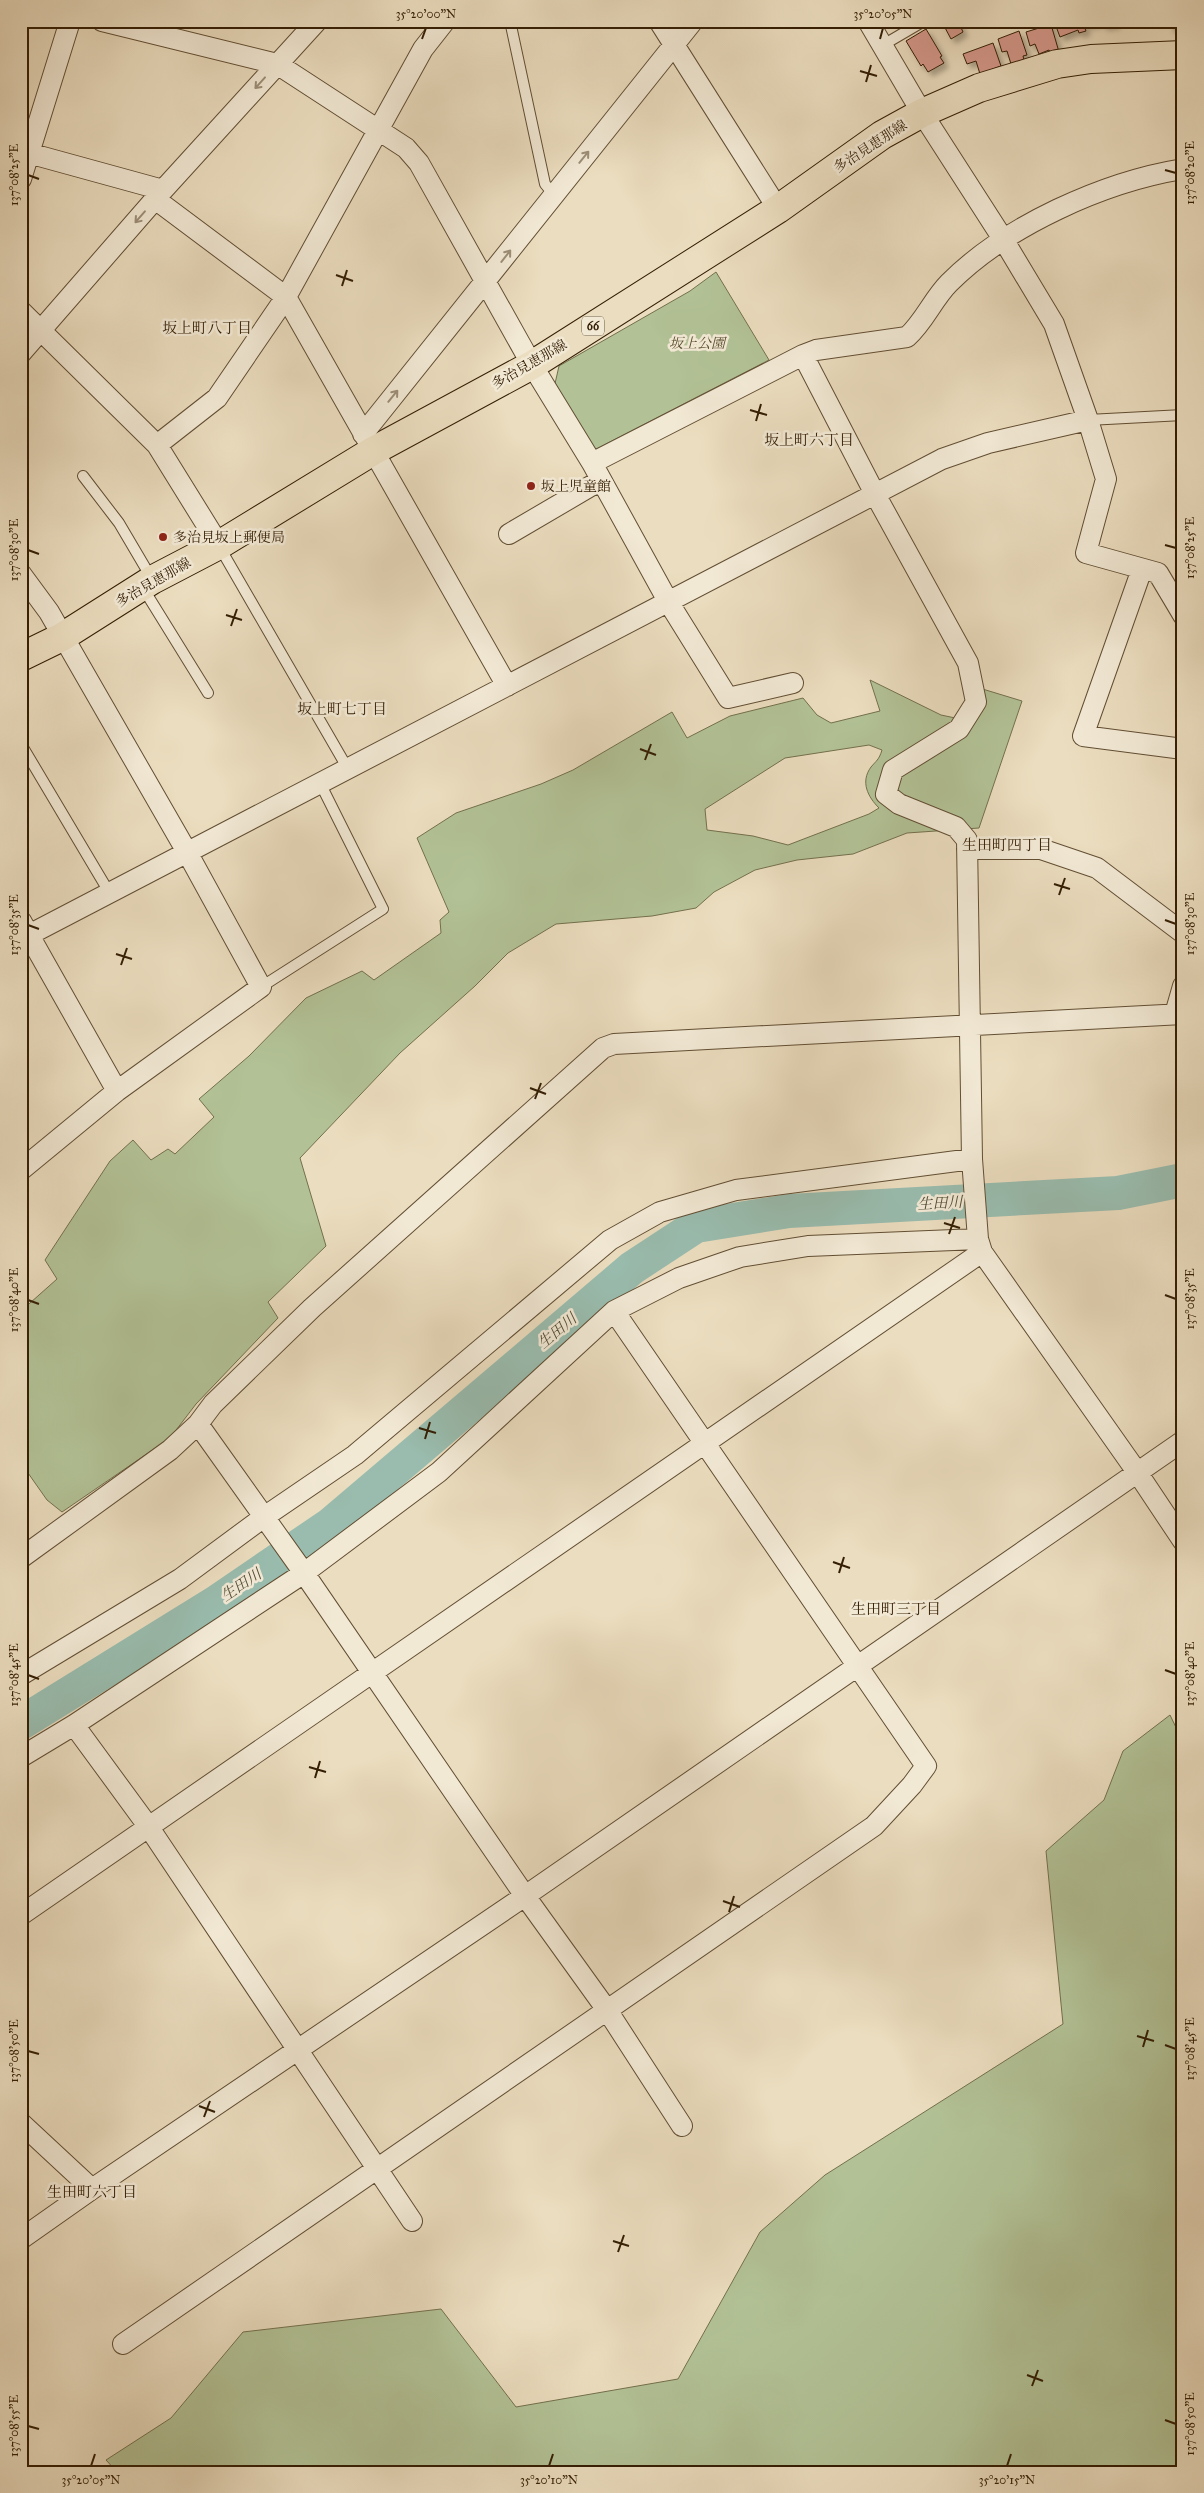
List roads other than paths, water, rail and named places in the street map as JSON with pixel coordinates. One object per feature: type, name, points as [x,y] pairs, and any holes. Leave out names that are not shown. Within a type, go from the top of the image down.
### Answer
[{"type":"main road","name":"多治見恵那線","points":[[21,658],[62,637],[147,583],[219,546],[368,442],[532,365],[778,209],[882,135],[922,113],[979,88],[1057,64],[1091,59],[1183,55]]},
{"type":"street","points":[[21,179],[25,152],[70,21]]},
{"type":"street","points":[[102,21],[277,64],[406,148],[419,163],[532,365],[596,471],[669,603],[728,698],[793,683]]},
{"type":"street","points":[[21,354],[159,194],[317,21]]},
{"type":"street","points":[[158,445],[217,398],[286,297],[423,49],[445,21]]},
{"type":"street","points":[[659,21],[778,209]]},
{"type":"street","points":[[368,442],[486,282],[692,21]]},
{"type":"street","points":[[868,21],[922,113],[1003,239],[1054,324],[1088,420],[1106,479],[1086,553],[1158,574],[1183,615]]},
{"type":"street","points":[[25,152],[159,194],[286,297],[507,686]]},
{"type":"street","points":[[509,534],[596,471],[803,355],[816,350],[906,337],[914,330],[948,284],[1003,239],[1105,189],[1183,169]]},
{"type":"street","points":[[21,311],[158,445],[219,546]]},
{"type":"street","points":[[803,355],[875,494],[968,663],[976,702],[959,729],[892,770],[886,794],[898,804],[956,827],[967,840],[972,1159],[980,1245],[1138,1472],[1183,1541]]},
{"type":"street","points":[[117,1091],[24,932],[109,892],[187,852],[669,603],[942,459],[988,443],[1088,420]]},
{"type":"street","points":[[1142,569],[1083,736],[1183,750]]},
{"type":"street","points":[[21,574],[49,612],[187,852],[261,987],[117,1091],[21,1170]]},
{"type":"street","points":[[967,849],[1042,849],[1097,868],[1183,933]]},
{"type":"street","points":[[21,1558],[170,1450],[198,1424],[213,1404],[312,1308],[603,1048],[614,1044],[1179,1014],[1183,986]]},
{"type":"street","points":[[21,1675],[180,1579],[264,1517],[355,1455],[610,1240],[660,1212],[736,1190],[972,1159]]},
{"type":"street","points":[[21,1757],[74,1725],[304,1573],[439,1472],[614,1311],[679,1278],[740,1257],[808,1246],[980,1245]]},
{"type":"street","points":[[21,1915],[371,1672],[704,1445],[980,1245]]},
{"type":"street","points":[[123,2344],[874,1826],[912,1785],[926,1766],[704,1445],[614,1311]]},
{"type":"street","points":[[198,1424],[304,1573],[525,1896],[607,2010],[682,2126]]},
{"type":"street","points":[[21,2240],[92,2189],[525,1896],[1183,1441]]},
{"type":"street","points":[[74,1725],[148,1826],[412,2221]]},
{"type":"street","points":[[21,2123],[92,2189]]},
{"type":"lane","points":[[510,21],[544,184],[554,195]]},
{"type":"lane","points":[[883,45],[924,21]]},
{"type":"lane","points":[[1088,420],[1183,415]]},
{"type":"lane","points":[[83,476],[119,523],[147,583],[208,694]]},
{"type":"lane","points":[[219,546],[348,769]]},
{"type":"lane","points":[[21,744],[109,892]]},
{"type":"lane","points":[[261,987],[383,909],[320,783]]},
{"type":"waterway","name":"生田川","points":[[21,1723],[215,1603],[331,1524],[632,1268],[696,1226],[789,1211],[1118,1193],[1183,1180]]},
{"type":"place","name":"坂上児童館","points":[[531,486]]},
{"type":"place","name":"多治見坂上郵便局","points":[[163,537]]},
{"type":"district","name":"坂上町八丁目","points":[[207,328]]},
{"type":"district","name":"坂上町六丁目","points":[[809,440]]},
{"type":"district","name":"坂上町七丁目","points":[[342,709]]},
{"type":"district","name":"生田町四丁目","points":[[1007,845]]},
{"type":"district","name":"生田町三丁目","points":[[896,1609]]},
{"type":"district","name":"生田町六丁目","points":[[92,2192]]},
{"type":"park label","name":"坂上公園","points":[[697,343]]}]
